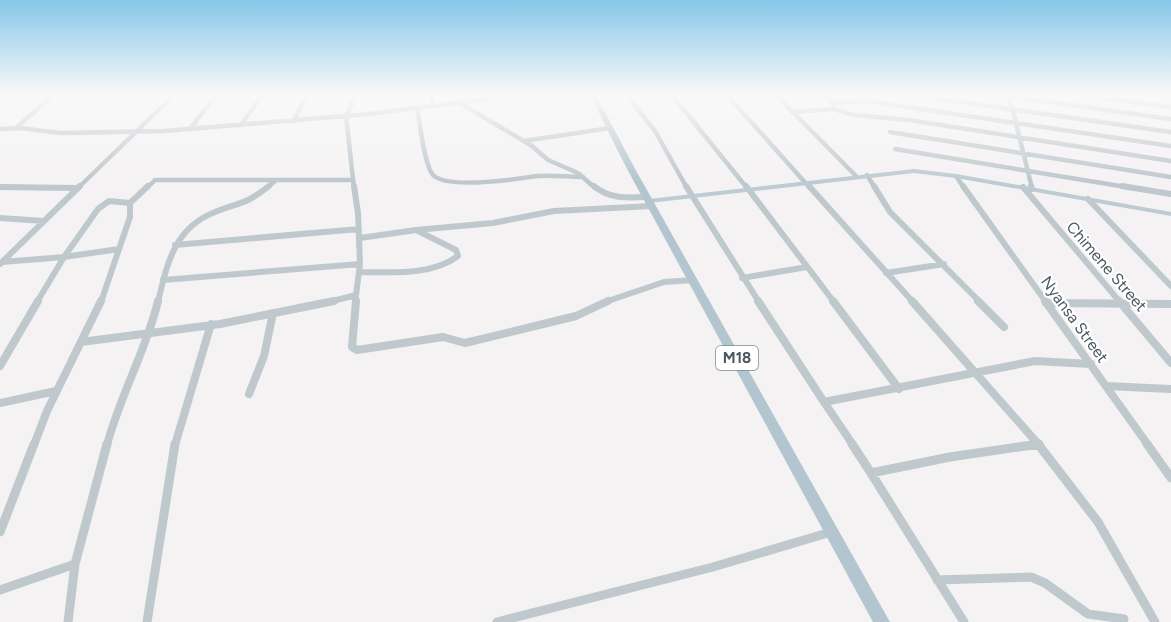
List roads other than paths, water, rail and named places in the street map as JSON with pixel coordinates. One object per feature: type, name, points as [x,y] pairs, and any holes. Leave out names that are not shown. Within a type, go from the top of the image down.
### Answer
[{"type":"main road","name":"M18","points":[[608,124],[882,622]]},
{"type":"street","points":[[16,128],[20,124]]},
{"type":"street","points":[[1,263],[76,188],[146,124]]},
{"type":"street","points":[[190,129],[194,124]]},
{"type":"street","points":[[0,129],[16,128],[60,133],[138,133],[254,124]]},
{"type":"street","points":[[347,124],[360,238],[360,268],[352,347],[357,350],[443,337],[465,343],[576,316],[614,298],[664,282],[694,279]]},
{"type":"street","points":[[420,124],[428,163],[432,174],[440,179],[496,183],[539,176],[583,177]]},
{"type":"street","points":[[495,124],[524,141],[545,158],[583,177],[594,189],[609,196],[649,201]]},
{"type":"street","points":[[650,124],[742,278],[871,473],[964,622]]},
{"type":"street","points":[[696,124],[749,190],[899,389]]},
{"type":"street","points":[[754,124],[1039,444],[1098,522],[1155,622]]},
{"type":"street","points":[[804,124],[857,177]]},
{"type":"street","points":[[929,124],[1171,161]]},
{"type":"street","points":[[1017,124],[1032,189]]},
{"type":"street","points":[[1024,124],[1171,146]]},
{"type":"street","points":[[1113,124],[1171,132]]},
{"type":"street","points":[[524,141],[610,128]]},
{"type":"street","points":[[890,132],[1171,177]]},
{"type":"street","points":[[895,149],[1171,194]]},
{"type":"street","points":[[360,238],[416,230],[493,224],[554,211],[904,171],[956,176],[1171,214]]},
{"type":"street","points":[[867,175],[890,212],[1004,327]]},
{"type":"street","name":"Nyansa Street","points":[[956,176],[1171,478]]},
{"type":"street","points":[[0,366],[64,257],[105,202],[129,203],[155,180],[353,180]]},
{"type":"street","points":[[68,622],[75,564],[115,415],[150,333],[163,280],[180,236],[192,224],[220,210],[249,202],[274,181]]},
{"type":"street","points":[[0,187],[76,188]]},
{"type":"street","name":"Chimene Street","points":[[1023,187],[1171,363]]},
{"type":"street","points":[[1088,199],[1171,286]]},
{"type":"street","points":[[0,532],[56,391],[109,285],[130,217],[129,203]]},
{"type":"street","points":[[0,218],[44,221]]},
{"type":"street","points":[[176,245],[359,230]]},
{"type":"street","points":[[163,280],[360,268],[395,272],[423,269],[449,262],[459,256],[451,247],[416,230]]},
{"type":"street","points":[[1,263],[119,249]]},
{"type":"street","points":[[886,273],[944,264]]},
{"type":"street","points":[[742,278],[807,267]]},
{"type":"street","points":[[81,342],[316,307],[356,295]]},
{"type":"street","points":[[1046,303],[1171,304]]},
{"type":"street","points":[[249,394],[264,356],[273,313]]},
{"type":"street","points":[[147,622],[174,444],[211,324]]},
{"type":"street","points":[[824,402],[1035,361],[1091,364]]},
{"type":"street","points":[[1106,386],[1171,389]]},
{"type":"street","points":[[0,402],[56,391]]},
{"type":"street","points":[[871,473],[950,457],[1039,444]]},
{"type":"street","points":[[497,622],[713,567],[831,532]]},
{"type":"street","points":[[0,590],[75,564]]},
{"type":"street","points":[[937,579],[1031,577],[1045,583],[1088,614],[1124,619]]}]
